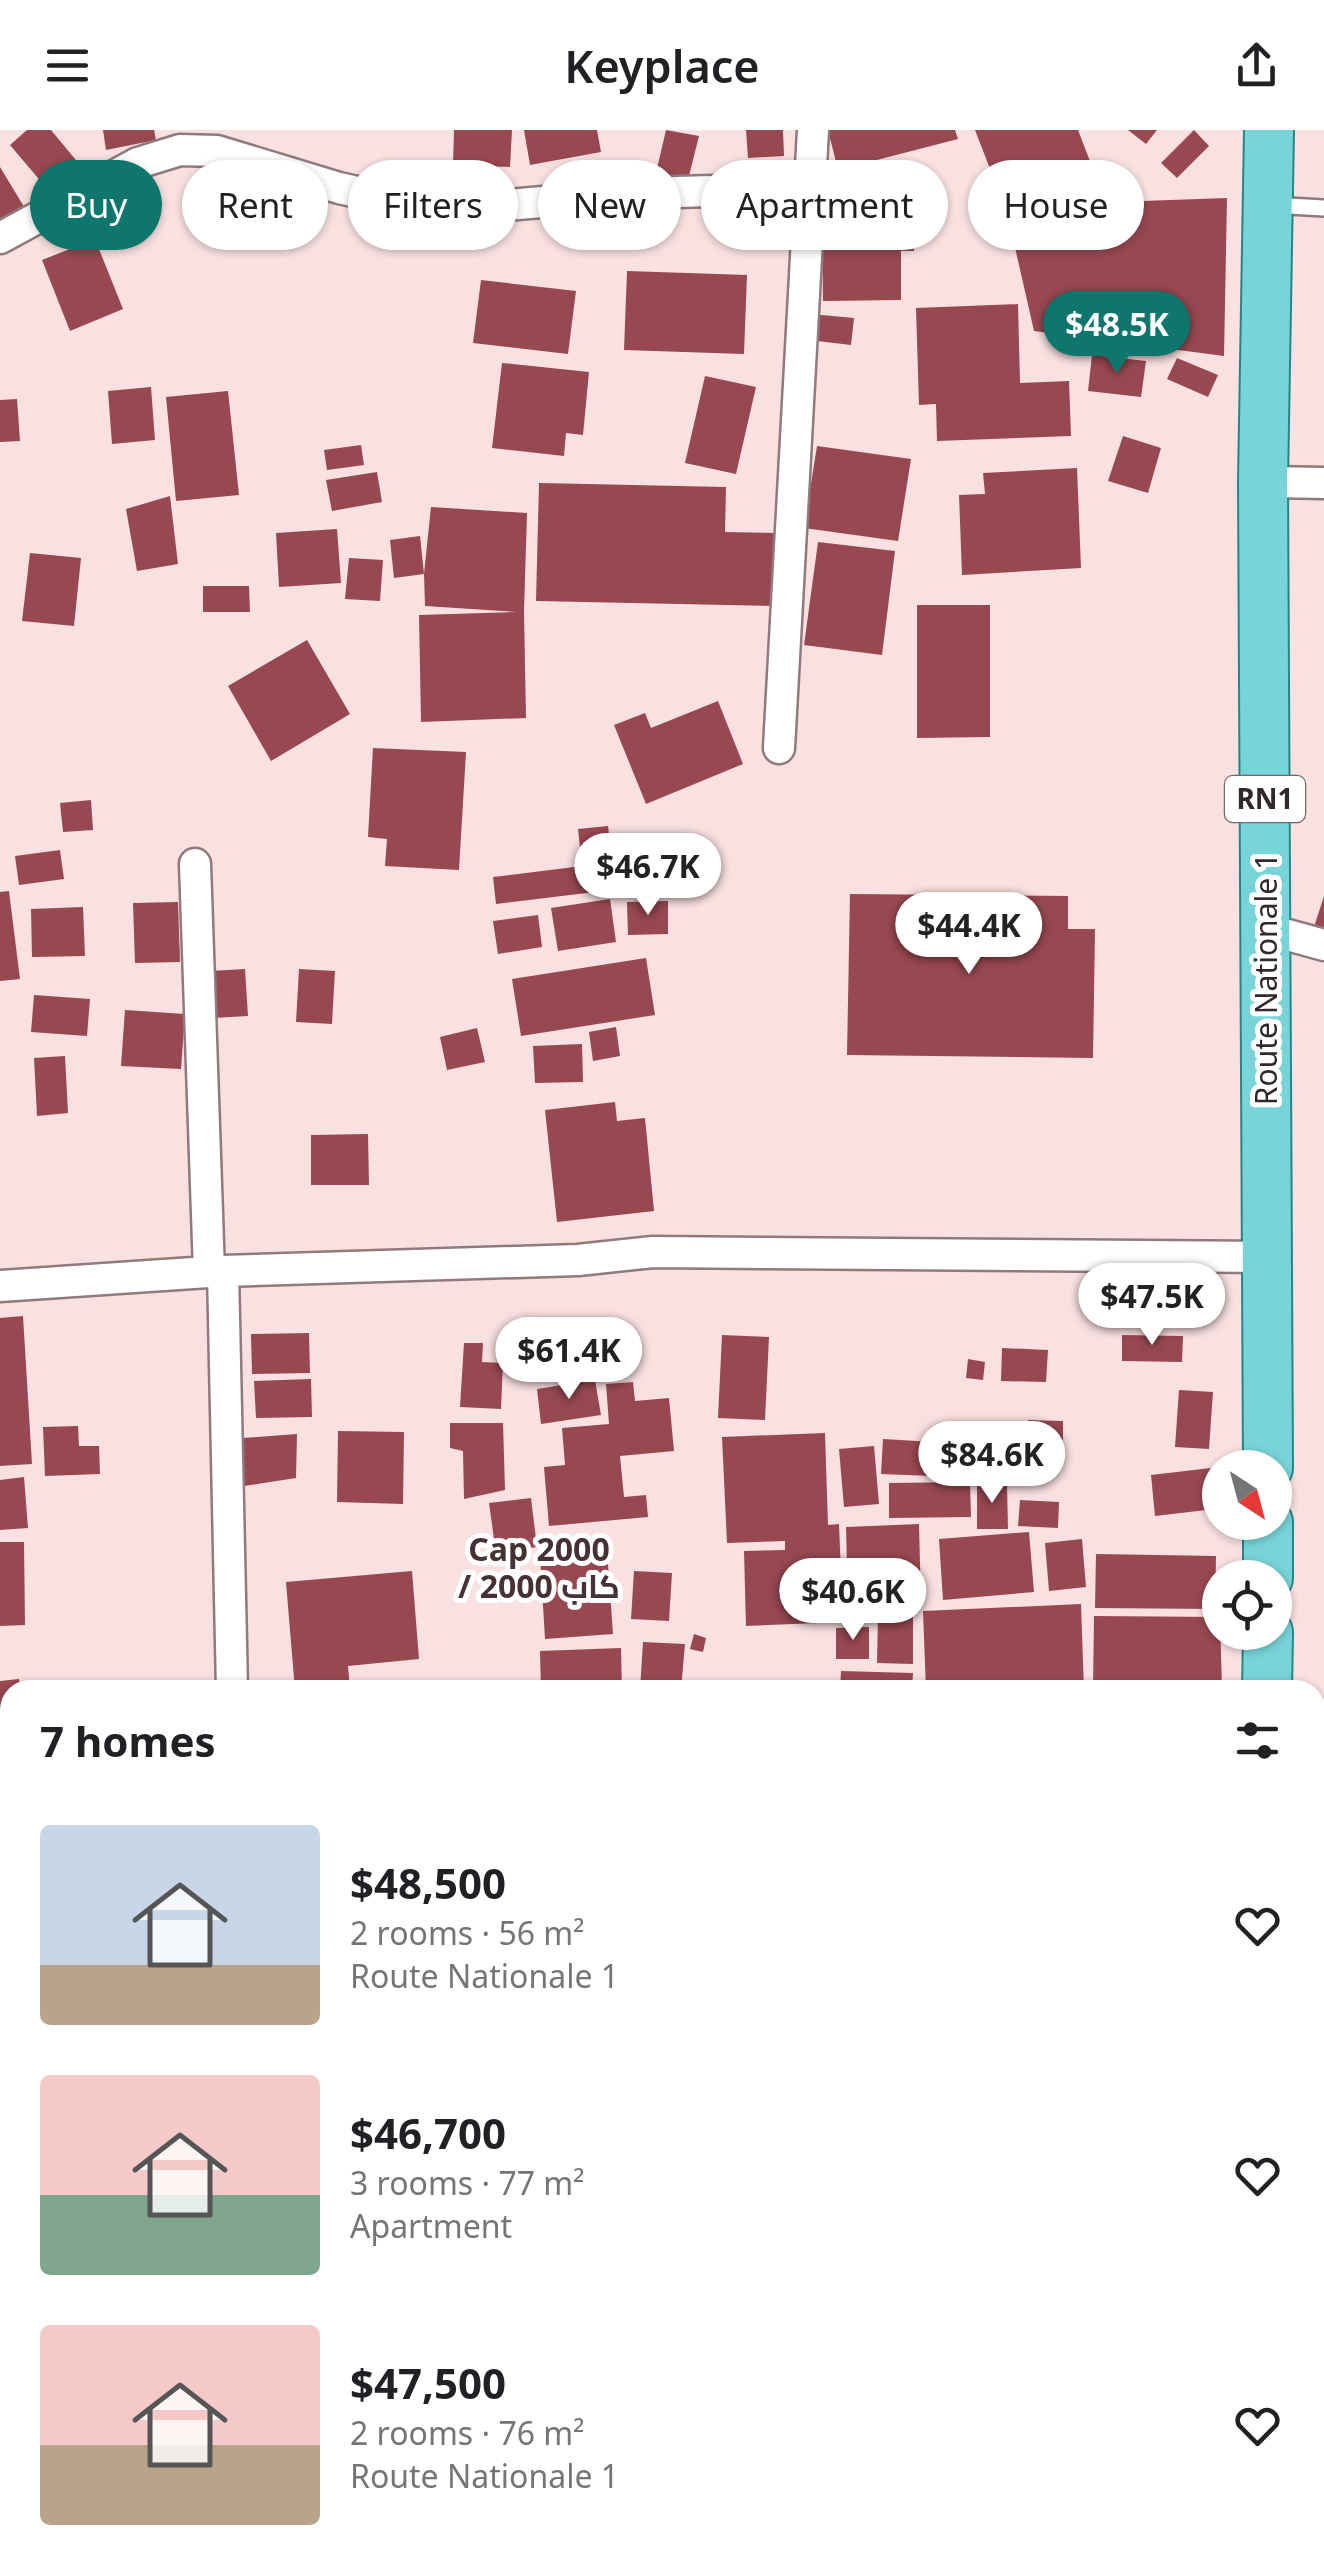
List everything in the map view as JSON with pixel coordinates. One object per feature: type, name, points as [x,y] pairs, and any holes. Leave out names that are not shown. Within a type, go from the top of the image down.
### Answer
[{"type":"main road","name":"Route Nationale 1","points":[[1268,1450],[1263,482],[1269,130]]},
{"type":"main road","points":[[1268,1650],[1268,1680]]},
{"type":"street","points":[[812,160],[814,130]]},
{"type":"street","points":[[0,238],[138,163],[180,150],[217,151],[339,188],[411,204],[474,208],[701,191]]},
{"type":"street","points":[[779,748],[807,250]]},
{"type":"street","points":[[1263,482],[1324,484]]},
{"type":"street","points":[[194,864],[216,1272],[232,1680]]},
{"type":"street","points":[[1266,929],[1324,945]]},
{"type":"street","points":[[0,1286],[216,1272],[578,1260],[653,1252],[1269,1257]]},
{"type":"lane","points":[[1267,205],[1324,208]]},
{"type":"building","points":[[27,130],[51,130],[76,160],[30,160],[30,169],[10,145]]},
{"type":"building","points":[[103,130],[154,130],[156,140],[106,150]]},
{"type":"building","points":[[454,130],[512,130],[510,160],[453,160]]},
{"type":"building","points":[[524,130],[597,130],[601,152],[538,160],[530,165]]},
{"type":"building","points":[[666,130],[699,136],[687,184],[681,183],[681,160],[659,160]]},
{"type":"building","points":[[746,130],[783,130],[784,156],[748,158]]},
{"type":"building","points":[[828,130],[955,130],[958,139],[877,160],[836,160]]},
{"type":"building","points":[[975,130],[1078,130],[1090,160],[987,160]]},
{"type":"building","points":[[1128,130],[1157,130],[1146,144]]},
{"type":"building","points":[[1194,130],[1209,146],[1177,178],[1161,163]]},
{"type":"building","points":[[0,167],[26,210],[0,226]]},
{"type":"building","points":[[1227,198],[1224,356],[1034,331],[1016,250],[1144,250],[1144,201]]},
{"type":"building","points":[[67,250],[99,250],[123,309],[70,331],[42,260]]},
{"type":"building","points":[[822,250],[914,250],[901,251],[901,300],[823,301]]},
{"type":"building","points":[[627,271],[747,275],[744,354],[624,350]]},
{"type":"building","points":[[481,280],[576,291],[568,354],[473,343]]},
{"type":"building","points":[[1018,304],[1020,383],[1069,381],[1071,436],[937,441],[936,404],[919,405],[916,308]]},
{"type":"building","points":[[811,314],[854,318],[851,345],[809,340]]},
{"type":"building","points":[[1092,355],[1146,361],[1141,397],[1088,391]]},
{"type":"building","points":[[1177,358],[1218,375],[1208,397],[1167,379]]},
{"type":"building","points":[[502,363],[589,372],[583,435],[566,433],[564,456],[492,448]]},
{"type":"building","points":[[705,376],[756,387],[736,474],[685,463]]},
{"type":"building","points":[[151,387],[155,440],[112,444],[108,391]]},
{"type":"building","points":[[228,391],[239,495],[176,501],[166,397]]},
{"type":"building","points":[[17,399],[20,441],[0,442],[0,400]]},
{"type":"building","points":[[1123,436],[1161,448],[1148,493],[1108,481]]},
{"type":"building","points":[[361,445],[364,465],[327,470],[324,450]]},
{"type":"building","points":[[817,446],[911,459],[898,541],[804,528]]},
{"type":"building","points":[[1077,468],[1081,568],[962,575],[959,495],[985,494],[983,473]]},
{"type":"building","points":[[377,472],[382,502],[332,511],[326,480]]},
{"type":"building","points":[[539,483],[726,487],[725,532],[782,533],[780,606],[536,601]]},
{"type":"building","points":[[170,496],[178,564],[137,571],[126,509]]},
{"type":"building","points":[[431,507],[527,513],[526,718],[421,722],[419,615],[517,612],[425,606]]},
{"type":"building","points":[[337,529],[341,583],[279,587],[276,533]]},
{"type":"building","points":[[420,536],[424,574],[394,578],[390,540]]},
{"type":"building","points":[[818,542],[895,551],[882,655],[804,645]]},
{"type":"building","points":[[30,553],[81,558],[74,626],[22,621]]},
{"type":"building","points":[[349,558],[383,560],[380,601],[345,599]]},
{"type":"building","points":[[203,586],[249,586],[250,612],[203,612]]},
{"type":"building","points":[[917,605],[990,605],[990,737],[917,738]]},
{"type":"building","points":[[307,640],[350,714],[271,761],[228,686]]},
{"type":"building","points":[[718,701],[743,764],[646,804],[614,725],[645,713],[651,728]]},
{"type":"building","points":[[373,748],[466,752],[459,870],[385,866],[387,839],[368,837]]},
{"type":"building","points":[[91,800],[93,830],[63,832],[60,803]]},
{"type":"building","points":[[608,826],[620,889],[496,904],[493,877],[582,866],[578,829]]},
{"type":"building","points":[[60,850],[64,879],[19,885],[15,856]]},
{"type":"building","points":[[672,858],[704,859],[702,893],[650,891],[651,872],[671,873]]},
{"type":"building","points":[[9,891],[20,979],[0,981],[0,892]]},
{"type":"building","points":[[850,894],[1068,896],[1068,929],[1095,929],[1093,1058],[847,1055]]},
{"type":"building","points":[[1324,896],[1324,930],[1314,927]]},
{"type":"building","points":[[610,899],[616,942],[558,951],[551,908]]},
{"type":"building","points":[[668,901],[668,934],[628,935],[627,902]]},
{"type":"building","points":[[178,902],[180,962],[135,963],[133,903]]},
{"type":"building","points":[[83,907],[85,956],[32,957],[31,909]]},
{"type":"building","points":[[538,915],[542,947],[498,954],[493,921]]},
{"type":"building","points":[[646,958],[655,1015],[521,1036],[512,979]]},
{"type":"building","points":[[245,969],[248,1016],[213,1018],[210,971]]},
{"type":"building","points":[[299,969],[335,971],[332,1024],[296,1022]]},
{"type":"building","points":[[34,995],[90,999],[87,1036],[31,1032]]},
{"type":"building","points":[[125,1010],[185,1014],[181,1069],[121,1066]]},
{"type":"building","points":[[616,1027],[620,1056],[593,1061],[589,1032]]},
{"type":"building","points":[[477,1028],[485,1062],[447,1070],[440,1037]]},
{"type":"building","points":[[582,1044],[583,1082],[535,1083],[533,1046]]},
{"type":"building","points":[[65,1056],[68,1113],[37,1116],[34,1058]]},
{"type":"building","points":[[615,1102],[617,1121],[645,1118],[654,1211],[557,1222],[545,1110]]},
{"type":"building","points":[[368,1134],[369,1185],[311,1185],[311,1135]]},
{"type":"building","points":[[23,1316],[32,1464],[0,1466],[0,1318]]},
{"type":"building","points":[[569,1329],[633,1334],[630,1369],[566,1364]]},
{"type":"building","points":[[309,1333],[310,1373],[252,1374],[251,1334]]},
{"type":"building","points":[[722,1335],[769,1337],[765,1420],[718,1418]]},
{"type":"building","points":[[1122,1335],[1183,1336],[1182,1362],[1122,1361]]},
{"type":"building","points":[[464,1343],[483,1343],[482,1362],[503,1363],[501,1409],[460,1407]]},
{"type":"building","points":[[1002,1348],[1048,1350],[1046,1382],[1001,1381]]},
{"type":"building","points":[[968,1359],[985,1362],[983,1380],[966,1378]]},
{"type":"building","points":[[311,1379],[312,1417],[256,1418],[254,1381]]},
{"type":"building","points":[[595,1380],[601,1415],[541,1424],[537,1389]]},
{"type":"building","points":[[633,1382],[635,1401],[669,1398],[674,1451],[620,1456],[624,1497],[646,1495],[648,1517],[549,1526],[544,1467],[565,1465],[562,1428],[609,1424],[606,1384]]},
{"type":"building","points":[[1179,1390],[1213,1392],[1209,1449],[1175,1447]]},
{"type":"building","points":[[1028,1420],[1063,1421],[1063,1443],[1028,1442]]},
{"type":"building","points":[[450,1423],[503,1423],[505,1490],[464,1499],[463,1451],[450,1448]]},
{"type":"building","points":[[78,1426],[79,1446],[99,1446],[100,1474],[45,1476],[43,1427]]},
{"type":"building","points":[[338,1431],[404,1432],[403,1504],[337,1502]]},
{"type":"building","points":[[825,1433],[828,1525],[839,1524],[843,1622],[746,1626],[744,1551],[785,1550],[785,1541],[727,1543],[722,1437]]},
{"type":"building","points":[[297,1434],[296,1478],[244,1486],[243,1438]]},
{"type":"building","points":[[883,1439],[934,1442],[932,1476],[881,1474]]},
{"type":"building","points":[[958,1439],[959,1448],[944,1449],[943,1440]]},
{"type":"building","points":[[874,1446],[879,1504],[844,1507],[839,1449]]},
{"type":"building","points":[[940,1467],[956,1470],[955,1478],[939,1475]]},
{"type":"building","points":[[1202,1469],[1202,1511],[1155,1516],[1151,1475]]},
{"type":"building","points":[[24,1477],[28,1528],[0,1530],[0,1480]]},
{"type":"building","points":[[970,1482],[971,1517],[889,1518],[889,1483]]},
{"type":"building","points":[[1007,1483],[1008,1529],[977,1529],[977,1484]]},
{"type":"building","points":[[531,1498],[537,1547],[496,1553],[489,1503]]},
{"type":"building","points":[[1020,1500],[1059,1502],[1058,1528],[1018,1526]]},
{"type":"building","points":[[919,1524],[921,1603],[848,1606],[846,1527]]},
{"type":"building","points":[[1029,1532],[1034,1592],[943,1600],[939,1539]]},
{"type":"building","points":[[1082,1539],[1086,1587],[1049,1591],[1045,1543]]},
{"type":"building","points":[[0,1542],[24,1542],[25,1625],[0,1626]]},
{"type":"building","points":[[607,1550],[613,1634],[545,1639],[540,1555]]},
{"type":"building","points":[[1096,1554],[1216,1556],[1216,1560],[1202,1560],[1202,1609],[1095,1608]]},
{"type":"building","points":[[412,1571],[419,1659],[348,1666],[349,1680],[294,1680],[286,1582]]},
{"type":"building","points":[[634,1571],[672,1573],[669,1621],[631,1619]]},
{"type":"building","points":[[1081,1604],[1084,1680],[926,1680],[923,1611]]},
{"type":"building","points":[[1094,1616],[1202,1617],[1202,1650],[1221,1650],[1222,1680],[1093,1680]]},
{"type":"building","points":[[878,1617],[913,1617],[913,1664],[877,1663]]},
{"type":"building","points":[[869,1627],[869,1659],[836,1659],[836,1628]]},
{"type":"building","points":[[694,1634],[706,1638],[703,1652],[690,1649]]},
{"type":"building","points":[[643,1642],[685,1644],[682,1680],[641,1680]]},
{"type":"building","points":[[621,1648],[622,1680],[541,1680],[540,1651]]},
{"type":"building","points":[[841,1671],[913,1673],[913,1680],[841,1680]]},
{"type":"district","name":"Cap 2000 / كاب 2000","points":[[539,1568]]}]
